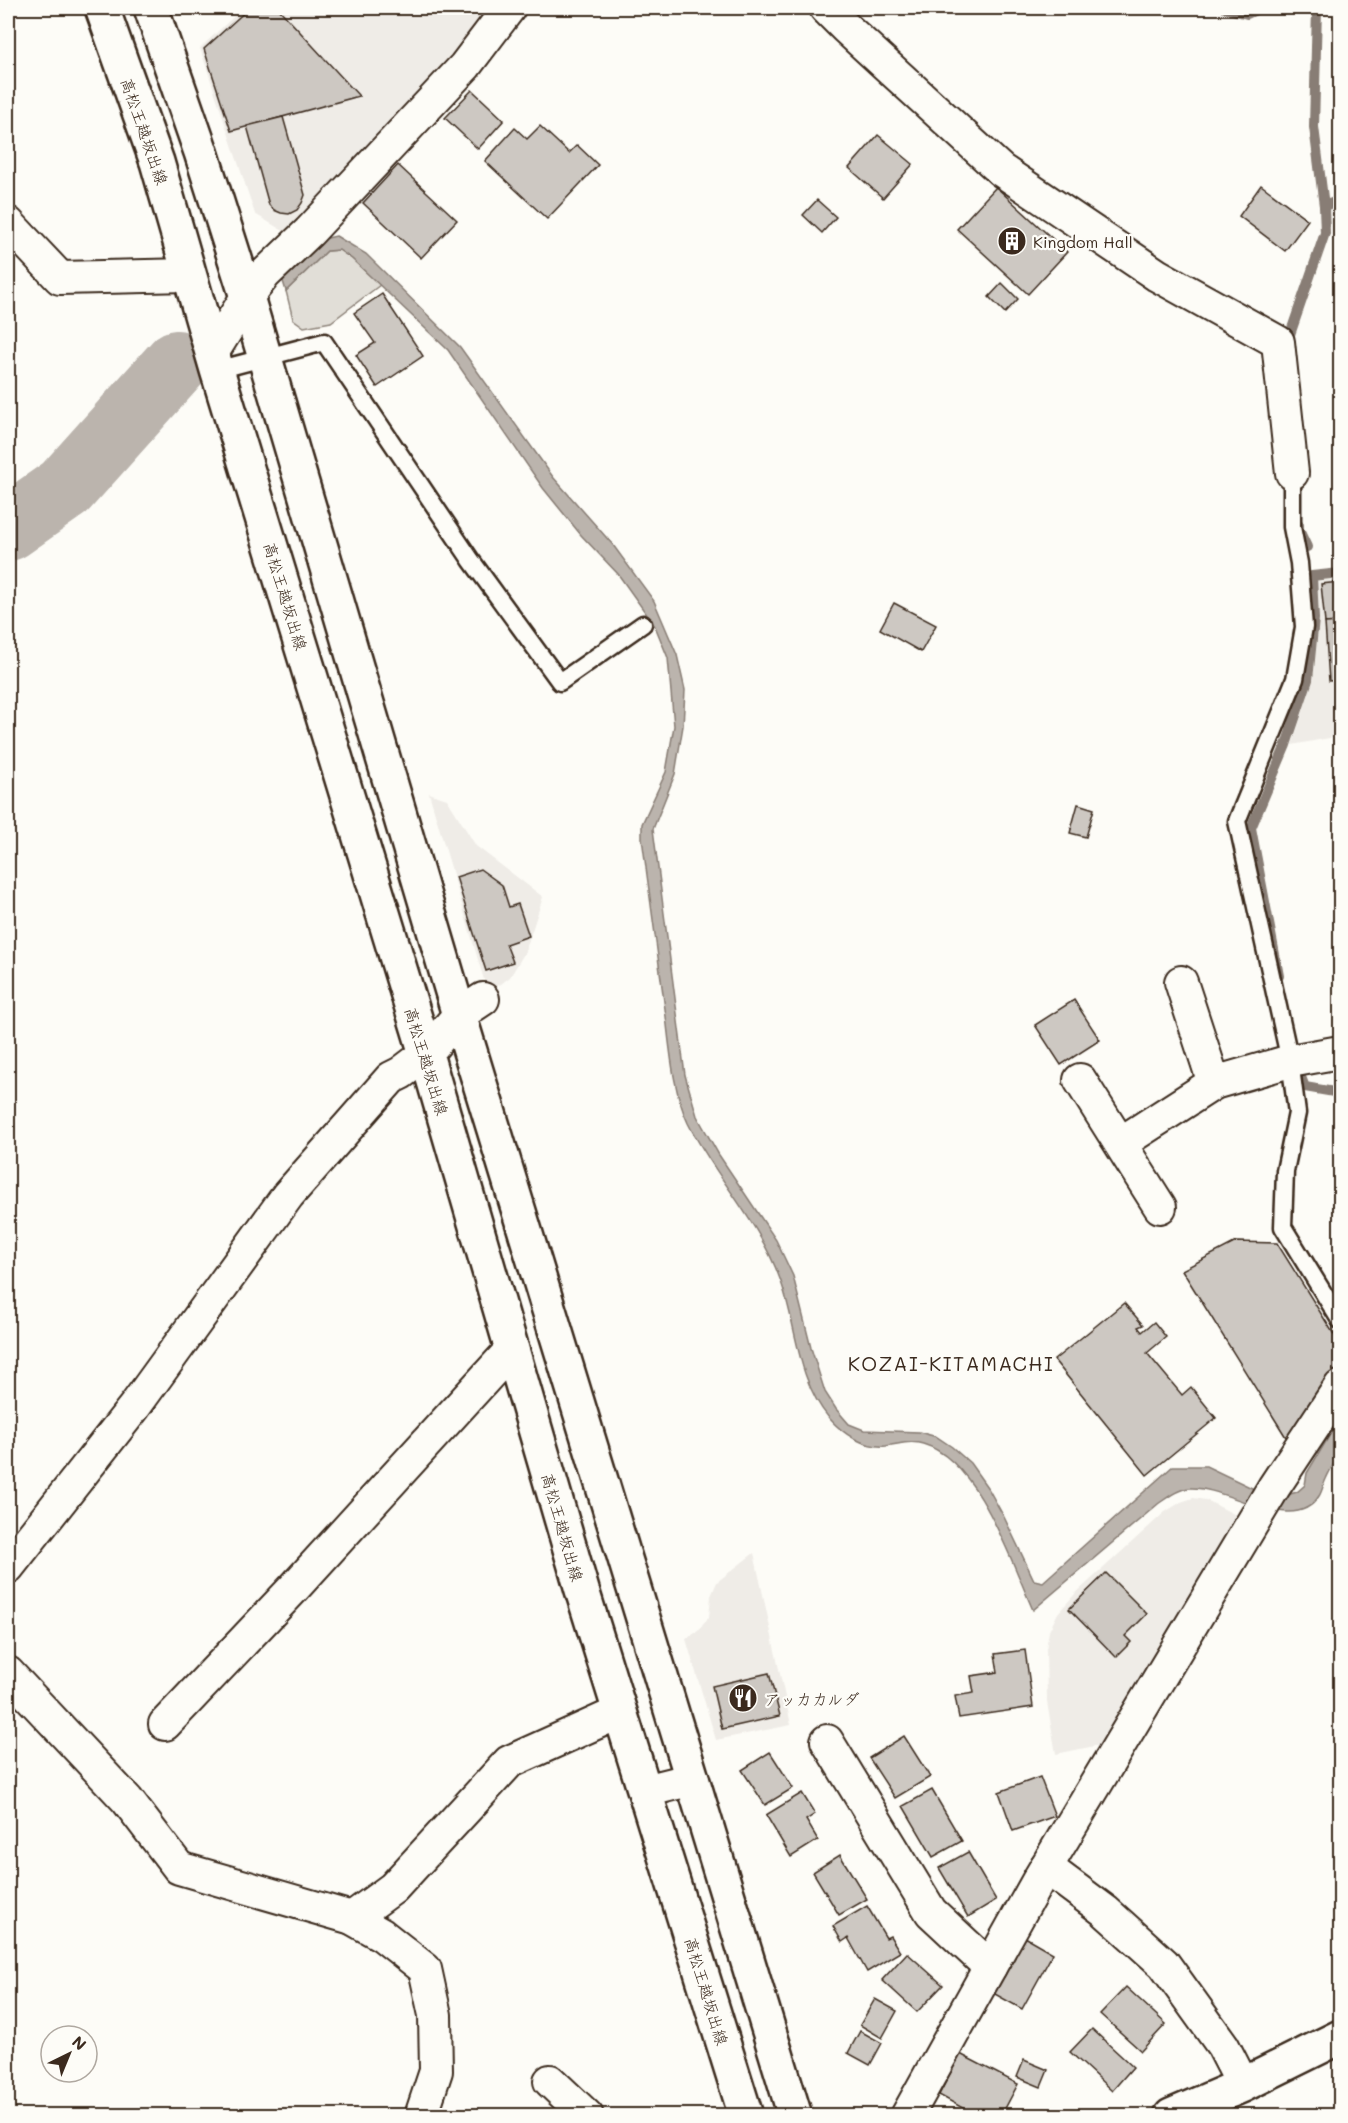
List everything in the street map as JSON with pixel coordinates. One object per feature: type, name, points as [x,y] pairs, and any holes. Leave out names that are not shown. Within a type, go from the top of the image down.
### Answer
[{"type":"main road","name":"高松王越坂出線","points":[[102,8],[157,162],[214,361],[426,1054],[578,1579],[746,2115]]},
{"type":"main road","points":[[151,8],[201,152],[471,1007],[693,1779],[795,2115]]},
{"type":"main road","points":[[1171,2115],[1244,2085],[1341,2037]]},
{"type":"street","points":[[214,361],[247,297],[265,274],[309,232],[465,66],[509,8]]},
{"type":"street","points":[[826,8],[1001,170],[1157,275],[1278,342],[1292,473]]},
{"type":"street","points":[[8,223],[60,278],[189,275]]},
{"type":"street","points":[[1181,982],[1214,1083]]},
{"type":"street","points":[[8,1567],[135,1406],[288,1195],[391,1078],[426,1054],[471,1007]]},
{"type":"street","points":[[1121,1143],[1214,1083],[1290,1061],[1341,1052]]},
{"type":"street","points":[[1080,1080],[1160,1207]]},
{"type":"street","points":[[165,1724],[293,1589],[512,1349]]},
{"type":"street","points":[[907,2115],[1046,1867],[1274,1487],[1341,1387]]},
{"type":"street","points":[[8,1673],[127,1800],[179,1868],[352,1918],[382,1935],[425,1969],[435,2015],[436,2071],[421,2115]]},
{"type":"street","points":[[352,1918],[393,1888],[508,1762],[620,1712]]},
{"type":"street","points":[[827,1741],[931,1912],[990,1967]]},
{"type":"street","points":[[645,1791],[693,1779]]},
{"type":"street","points":[[1046,1867],[1105,1911],[1164,1964],[1223,2046],[1244,2085]]},
{"type":"street","points":[[550,2080],[587,2115]]},
{"type":"lane","points":[[214,361],[265,357],[324,342],[471,560],[560,682],[644,624]]},
{"type":"lane","points":[[1292,473],[1292,527],[1299,563],[1304,627],[1295,679],[1238,821],[1290,1061],[1297,1113],[1285,1171],[1283,1227],[1341,1320]]},
{"type":"shaded area","points":[[243,8],[474,8],[486,20],[290,235],[255,214],[200,48]]},
{"type":"shaded area","points":[[336,236],[366,254],[460,347],[553,477],[613,545],[654,601],[677,655],[685,690],[683,726],[675,774],[653,829],[685,1075],[697,1116],[719,1155],[776,1240],[793,1276],[825,1392],[836,1409],[849,1424],[864,1430],[919,1432],[937,1437],[952,1447],[970,1463],[989,1490],[1034,1580],[1043,1582],[1173,1466],[1206,1466],[1254,1489],[1287,1495],[1297,1492],[1305,1485],[1307,1473],[1340,1418],[1341,1439],[1338,1454],[1320,1494],[1308,1507],[1294,1512],[1277,1511],[1205,1489],[1181,1490],[1158,1504],[1033,1610],[990,1515],[960,1470],[943,1454],[918,1443],[870,1445],[854,1439],[829,1418],[818,1403],[803,1369],[786,1296],[771,1258],[749,1218],[699,1143],[688,1123],[678,1096],[670,1052],[642,838],[642,824],[666,772],[674,726],[668,658],[655,626],[618,574],[581,535],[543,488],[448,350],[352,259],[339,250],[327,251],[286,291],[282,278],[323,239]]},
{"type":"shaded area","points":[[339,250],[380,285],[331,322],[304,327],[293,319],[286,291],[327,251]]},
{"type":"shaded area","points":[[1340,579],[1340,736],[1292,745],[1313,681],[1319,620],[1317,581]]},
{"type":"shaded area","points":[[429,793],[447,799],[476,846],[543,897],[525,952],[510,977],[487,990]]},
{"type":"shaded area","points":[[1193,1498],[1206,1500],[1244,1519],[1114,1742],[1056,1754],[1047,1702],[1046,1649],[1049,1631],[1058,1613],[1075,1594],[1165,1512]]},
{"type":"shaded area","points":[[754,1553],[791,1725],[716,1740],[686,1639],[698,1631],[709,1617],[711,1596],[717,1582]]},
{"type":"building","points":[[249,8],[278,8],[359,96],[231,131],[204,49]]},
{"type":"building","points":[[472,90],[504,120],[478,149],[445,118]]},
{"type":"building","points":[[283,117],[305,195],[297,210],[289,214],[274,210],[269,205],[247,126]]},
{"type":"building","points":[[540,126],[569,153],[577,145],[598,165],[547,219],[485,161],[515,128],[527,139]]},
{"type":"building","points":[[878,135],[913,164],[883,198],[849,168]]},
{"type":"building","points":[[398,165],[457,220],[421,258],[363,203]]},
{"type":"building","points":[[1261,185],[1308,220],[1285,251],[1239,216]]},
{"type":"building","name":"Kingdom Hall","points":[[996,187],[1067,252],[1028,294],[957,229]]},
{"type":"building","points":[[817,200],[836,217],[822,233],[803,215]]},
{"type":"building","points":[[1002,283],[1018,299],[1005,313],[989,297]]},
{"type":"building","points":[[382,294],[423,356],[377,387],[356,355],[375,343],[354,313]]},
{"type":"building","points":[[1340,582],[1340,622],[1325,623],[1321,584]]},
{"type":"building","points":[[894,603],[936,625],[921,652],[880,629]]},
{"type":"building","points":[[1340,622],[1340,680],[1329,681],[1325,623]]},
{"type":"building","points":[[1078,804],[1094,809],[1086,837],[1070,833]]},
{"type":"building","points":[[480,869],[502,885],[509,907],[518,904],[529,936],[506,944],[513,962],[486,971],[456,877]]},
{"type":"building","points":[[1074,1000],[1100,1040],[1061,1065],[1035,1025]]},
{"type":"building","points":[[1236,1242],[1277,1243],[1340,1344],[1340,1366],[1289,1442],[1182,1270]]},
{"type":"building","points":[[1124,1303],[1143,1325],[1138,1327],[1142,1332],[1154,1322],[1166,1337],[1147,1353],[1182,1395],[1191,1387],[1216,1418],[1147,1475],[1054,1360]]},
{"type":"building","points":[[1106,1573],[1147,1614],[1125,1636],[1131,1642],[1116,1657],[1069,1609]]},
{"type":"building","points":[[1025,1650],[1033,1707],[959,1718],[955,1696],[974,1693],[971,1676],[998,1672],[995,1654]]},
{"type":"building","points":[[769,1673],[780,1716],[722,1729],[712,1686]]},
{"type":"building","points":[[904,1736],[930,1777],[895,1798],[869,1758]]},
{"type":"building","points":[[770,1752],[793,1788],[765,1805],[742,1770]]},
{"type":"building","points":[[1040,1777],[1055,1816],[1013,1831],[999,1792]]},
{"type":"building","points":[[932,1790],[962,1841],[933,1857],[903,1806]]},
{"type":"building","points":[[802,1793],[815,1814],[806,1820],[818,1840],[791,1857],[766,1815]]},
{"type":"building","points":[[968,1852],[996,1900],[968,1917],[939,1868]]},
{"type":"building","points":[[840,1855],[867,1899],[839,1915],[813,1872]]},
{"type":"building","points":[[867,1906],[886,1938],[890,1936],[900,1952],[867,1972],[848,1938],[842,1942],[833,1926]]},
{"type":"building","points":[[1025,1937],[1053,1953],[1022,2009],[993,1993]]},
{"type":"building","points":[[907,1953],[943,1985],[917,2012],[882,1980]]},
{"type":"building","points":[[1126,1987],[1166,2024],[1141,2051],[1100,2014]]},
{"type":"building","points":[[875,1999],[897,2011],[882,2038],[860,2025]]},
{"type":"building","points":[[1092,2029],[1133,2067],[1112,2091],[1070,2052]]},
{"type":"building","points":[[860,2031],[882,2043],[870,2065],[848,2053]]},
{"type":"building","points":[[960,2054],[1018,2084],[1001,2116],[977,2116],[939,2095]]},
{"type":"building","points":[[1024,2060],[1048,2070],[1041,2087],[1017,2077]]},
{"type":"waterway","points":[[1225,8],[1247,14],[1260,8]]},
{"type":"waterway","points":[[1286,346],[1325,233],[1314,127],[1317,8]]},
{"type":"waterway","points":[[1324,206],[1340,200]]},
{"type":"waterway","points":[[8,528],[65,488],[177,363]]},
{"type":"waterway","points":[[1299,525],[1307,547]]},
{"type":"waterway","points":[[1279,976],[1251,828],[1286,745],[1308,680],[1314,619],[1312,576],[1340,573]]},
{"type":"waterway","points":[[1299,1072],[1305,1087],[1340,1093]]},
{"type":"place","name":"Kingdom Hall","points":[[1012,241]]},
{"type":"place","name":"アッカカルダ","points":[[743,1698]]},
{"type":"district","name":"KOZAI-KITAMACHI","points":[[951,1363]]}]
